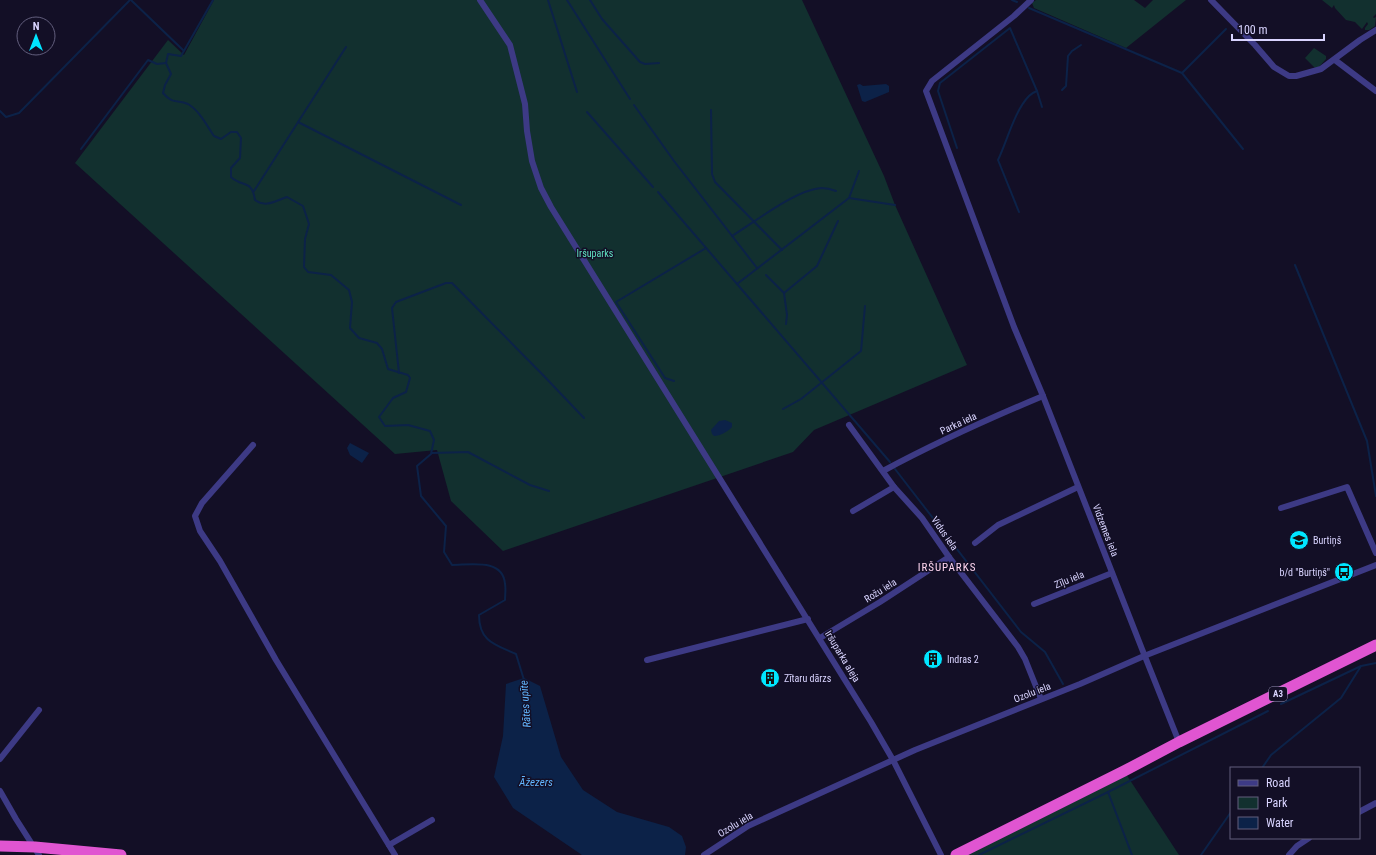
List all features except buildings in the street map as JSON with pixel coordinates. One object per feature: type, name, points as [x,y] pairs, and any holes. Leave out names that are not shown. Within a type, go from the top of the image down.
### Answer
[{"type":"highway","name":"A3","points":[[956,855],[1179,742],[1371,650],[1376,645]]},
{"type":"highway","points":[[0,846],[37,851],[121,855]]},
{"type":"street","name":"Iršuparka aleja","points":[[480,0],[510,45],[525,104],[527,131],[532,161],[541,188],[551,208],[820,638],[893,760],[941,855]]},
{"type":"street","name":"Vidzemes iela","points":[[1031,0],[1014,16],[932,81],[926,91],[1014,327],[1043,396],[1179,742]]},
{"type":"street","points":[[1211,0],[1255,45],[1274,67],[1289,76],[1296,76],[1321,69],[1376,30]]},
{"type":"street","points":[[1335,60],[1376,91]]},
{"type":"street","name":"Parka iela","points":[[883,471],[922,450],[1043,396]]},
{"type":"street","name":"Vidus iela","points":[[849,425],[894,486],[922,518],[949,557],[1018,647],[1041,699]]},
{"type":"street","points":[[252,446],[202,503],[195,516],[200,531],[220,561],[276,660],[395,855]]},
{"type":"street","points":[[853,511],[894,486]]},
{"type":"street","points":[[975,542],[998,525],[1078,487]]},
{"type":"street","points":[[1281,508],[1347,487],[1376,554]]},
{"type":"street","name":"Rožu iela","points":[[820,638],[880,602],[949,557]]},
{"type":"street","name":"Ozolu iela","points":[[704,855],[748,826],[944,738],[1144,656],[1376,566]]},
{"type":"street","name":"Zīļu iela","points":[[1034,604],[1112,573]]},
{"type":"street","points":[[647,660],[808,619]]},
{"type":"street","points":[[0,759],[39,710]]},
{"type":"street","points":[[0,791],[37,851]]},
{"type":"street","points":[[1360,811],[1376,803]]},
{"type":"street","points":[[389,845],[432,820]]},
{"type":"street","points":[[1289,855],[1297,846],[1308,839]]},
{"type":"green space","name":"Iršuparks","points":[[214,0],[802,0],[884,176],[895,205],[967,365],[814,430],[793,452],[503,551],[451,501],[437,450],[395,454],[75,163],[168,40],[184,55]]},
{"type":"green space","points":[[1036,0],[1134,0],[1145,8],[1153,0],[1186,0],[1126,48],[1034,8],[1032,3]]},
{"type":"green space","points":[[1322,0],[1376,0],[1376,14],[1373,17],[1376,17],[1375,26],[1369,30],[1365,30],[1368,24],[1367,22],[1362,29],[1355,22],[1346,20],[1334,5],[1332,8]]},
{"type":"green space","points":[[1314,48],[1326,56],[1326,59],[1319,67],[1315,68],[1305,58]]},
{"type":"green space","points":[[1124,771],[1179,855],[956,855]]},
{"type":"water","points":[[860,84],[863,86],[886,84],[889,86],[889,92],[865,102],[862,101],[857,85]]},
{"type":"water","points":[[725,420],[732,423],[732,427],[724,433],[714,436],[711,430],[719,421]]},
{"type":"water","points":[[350,443],[369,453],[362,463],[350,455],[347,448]]},
{"type":"water","name":"Āžezers","points":[[524,678],[540,686],[561,757],[583,790],[617,812],[669,827],[682,836],[686,847],[685,855],[582,855],[513,808],[494,777],[503,736],[506,684]]},
{"type":"waterway","points":[[0,111],[6,117],[19,113],[130,0]]},
{"type":"waterway","points":[[131,0],[183,50]]},
{"type":"waterway","name":"Rātes upīte","points":[[213,0],[181,56],[168,54],[166,63],[171,74],[165,85],[163,93],[166,97],[172,100],[188,104],[192,107],[200,115],[214,136],[221,139],[231,132],[237,132],[241,138],[240,158],[231,168],[231,177],[249,186],[254,193],[255,200],[267,204],[287,197],[303,206],[309,224],[305,239],[304,267],[308,272],[331,275],[349,290],[352,302],[350,328],[359,338],[377,343],[382,349],[388,369],[408,375],[410,378],[406,392],[393,398],[379,417],[385,426],[408,425],[430,431],[434,440],[431,454],[417,466],[421,496],[446,526],[444,552],[452,565],[484,565],[498,570],[503,576],[505,600],[479,615],[480,624],[485,637],[496,645],[516,654],[524,680]]},
{"type":"waterway","points":[[548,0],[577,92]]},
{"type":"waterway","points":[[567,0],[630,99]]},
{"type":"waterway","points":[[590,0],[602,19],[640,62],[645,64],[659,63]]},
{"type":"waterway","points":[[1012,0],[1017,2]]},
{"type":"waterway","points":[[1029,8],[1182,73],[1243,149]]},
{"type":"waterway","points":[[957,148],[938,91],[940,83],[1010,28],[1037,91],[1042,107]]},
{"type":"waterway","points":[[1182,73],[1226,29]]},
{"type":"waterway","points":[[1062,90],[1066,86],[1068,56],[1072,51],[1081,45]]},
{"type":"waterway","points":[[254,191],[346,47]]},
{"type":"waterway","points":[[81,149],[148,60],[157,64],[166,63]]},
{"type":"waterway","points":[[1019,212],[998,160],[1020,109],[1029,96],[1037,91]]},
{"type":"waterway","points":[[634,105],[674,161],[757,268]]},
{"type":"waterway","points":[[711,110],[712,174],[715,182],[782,250]]},
{"type":"waterway","points":[[587,112],[653,187]]},
{"type":"waterway","points":[[298,122],[461,205]]},
{"type":"waterway","points":[[849,198],[859,171]]},
{"type":"waterway","points":[[732,236],[787,200],[799,194],[821,188],[836,191]]},
{"type":"waterway","points":[[658,192],[890,462]]},
{"type":"waterway","points":[[737,284],[849,198],[895,205]]},
{"type":"waterway","points":[[784,293],[817,266],[838,221]]},
{"type":"waterway","points":[[674,381],[665,378],[616,302],[706,248]]},
{"type":"waterway","points":[[1295,265],[1367,441],[1376,496]]},
{"type":"waterway","points":[[766,275],[784,293],[787,315],[786,324]]},
{"type":"waterway","points":[[399,373],[392,308],[396,302],[446,283],[452,283],[584,418]]},
{"type":"waterway","points":[[783,409],[801,399],[861,351],[865,306]]},
{"type":"waterway","points":[[432,453],[468,452],[530,485],[549,491]]},
{"type":"waterway","points":[[895,469],[1021,632],[1045,652],[1063,684]]},
{"type":"waterway","points":[[1281,704],[1361,666],[1376,663]]},
{"type":"waterway","points":[[1263,767],[1271,755],[1341,698],[1361,666]]},
{"type":"waterway","points":[[979,855],[1268,711]]},
{"type":"waterway","points":[[1108,792],[1132,855]]},
{"type":"waterway","points":[[1201,855],[1230,813]]},
{"type":"place","name":"Burtiņš","points":[[1299,540]]},
{"type":"place","name":"b/d \"Burtiņš\"","points":[[1344,572]]},
{"type":"place","name":"Indras 2","points":[[933,659]]},
{"type":"place","name":"Zītaru dārzs","points":[[770,678]]},
{"type":"district","name":"IRŠUPARKS","points":[[947,567]]}]
